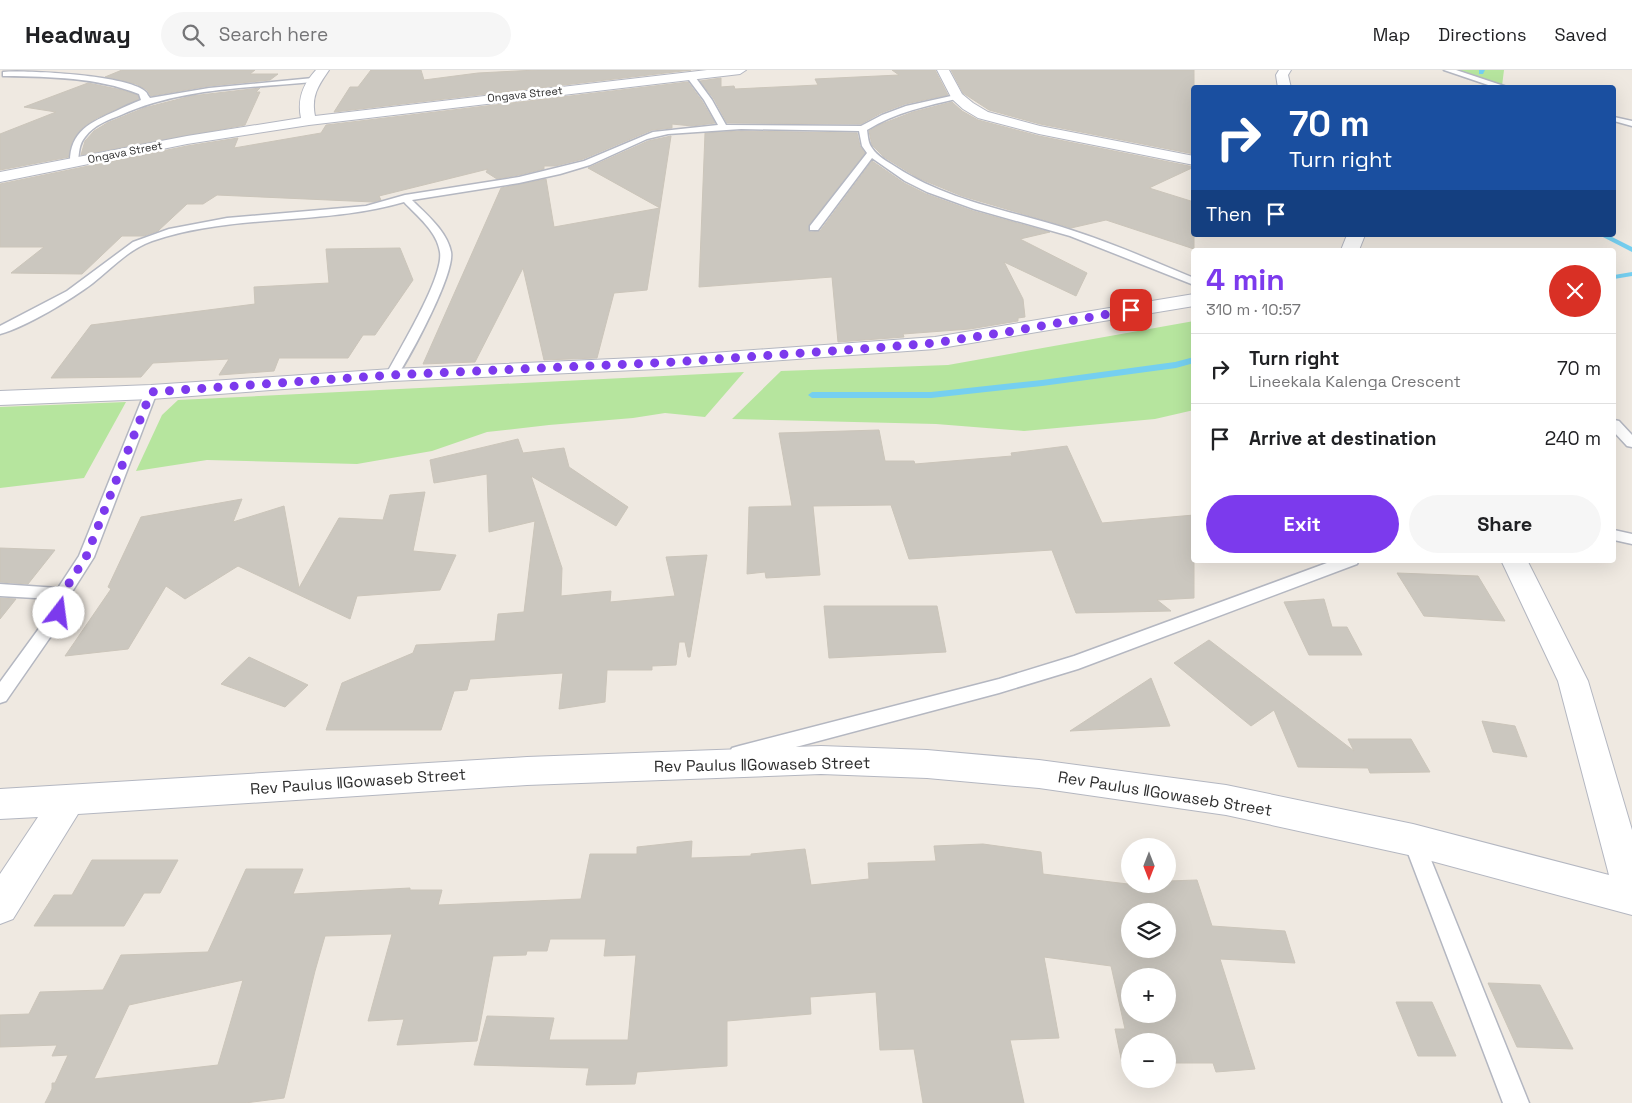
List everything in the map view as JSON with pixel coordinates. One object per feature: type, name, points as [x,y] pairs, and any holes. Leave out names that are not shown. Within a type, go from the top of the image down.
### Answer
[{"type":"street","name":"Ongava Street","points":[[0,178],[232,132],[375,112],[740,70]]},
{"type":"street","points":[[943,70],[957,96],[975,111],[1014,125],[1191,160]]},
{"type":"street","points":[[1284,85],[1282,76],[1285,70]]},
{"type":"street","points":[[232,132],[282,116],[297,108],[318,75]]},
{"type":"street","points":[[306,96],[313,104],[328,110],[375,112]]},
{"type":"street","points":[[306,96],[309,121]]},
{"type":"street","points":[[0,398],[151,392],[392,375],[658,363],[874,348],[934,343],[998,334],[1191,301]]},
{"type":"street","points":[[1515,563],[1573,681],[1632,892]]},
{"type":"street","name":"Rev Paulus ǁGowaseb Street","points":[[0,804],[527,770],[821,760],[927,764],[1040,774],[1226,800],[1413,840],[1632,898]]},
{"type":"street","points":[[0,906],[68,800]]},
{"type":"lane","points":[[3,75],[23,70]]},
{"type":"lane","points":[[1448,70],[1497,85]]},
{"type":"lane","points":[[3,75],[41,74],[109,82],[142,92],[146,98],[145,102]]},
{"type":"lane","points":[[74,162],[73,152],[76,143],[86,130],[96,122],[145,102],[318,75]]},
{"type":"lane","points":[[690,76],[708,100],[724,128]]},
{"type":"lane","points":[[0,330],[68,296],[114,258],[135,245],[180,229],[240,219],[329,214],[368,209],[405,198],[573,168],[593,162],[650,134],[668,131],[724,128],[863,129],[900,110],[957,96]]},
{"type":"lane","points":[[1616,120],[1632,124]]},
{"type":"lane","points":[[863,129],[864,139],[871,154],[892,170],[939,196],[975,208],[1042,224],[1073,234],[1126,252],[1191,281]]},
{"type":"lane","points":[[814,228],[871,154]]},
{"type":"lane","points":[[392,375],[437,286],[444,267],[446,253],[440,238],[432,227],[405,198]]},
{"type":"lane","points":[[0,696],[59,613],[62,594],[86,557],[151,392]]},
{"type":"lane","points":[[1616,426],[1632,443]]},
{"type":"lane","points":[[1616,535],[1632,539]]},
{"type":"lane","points":[[704,763],[999,686],[1078,662],[1343,563]]},
{"type":"lane","points":[[0,590],[62,594]]},
{"type":"lane","points":[[1413,840],[1516,1103]]},
{"type":"green space","points":[[1448,70],[1504,70],[1502,85]]},
{"type":"green space","points":[[1191,322],[1191,411],[1155,419],[1024,431],[936,424],[732,419],[781,371],[948,365]]},
{"type":"green space","points":[[744,372],[705,417],[665,413],[633,418],[487,432],[432,451],[357,464],[207,460],[136,471],[162,415],[178,400]]},
{"type":"green space","points":[[126,402],[84,478],[0,488],[0,407]]},
{"type":"building","points":[[122,70],[255,70],[250,74],[278,74],[270,80],[209,86],[151,96],[147,90],[136,84],[105,77]]},
{"type":"building","points":[[371,70],[421,70],[424,80],[478,73],[537,70],[691,70],[334,112],[350,87],[358,87]]},
{"type":"building","points":[[892,70],[935,70],[948,95],[905,104],[881,113],[861,124],[727,123],[714,99],[700,81],[721,78],[721,87],[734,86],[735,89],[818,85],[815,79],[899,75]]},
{"type":"building","points":[[951,70],[1194,70],[1194,85],[1191,85],[1191,153],[1040,124],[989,110],[963,93]]},
{"type":"building","points":[[688,82],[715,123],[692,126],[672,124],[672,128],[652,130],[583,159],[555,166],[544,166],[544,169],[519,175],[497,179],[486,172],[488,169],[379,196],[381,200],[373,202],[217,195],[203,204],[187,204],[158,231],[144,236],[122,236],[82,274],[11,273],[44,247],[0,247],[0,184],[187,146],[238,138],[234,148],[321,133],[326,125]]},
{"type":"building","points":[[88,83],[138,95],[139,99],[97,118],[82,128],[72,142],[69,157],[0,170],[0,134],[56,112],[24,107]]},
{"type":"building","points":[[260,88],[256,92],[260,92],[245,125],[81,155],[85,141],[94,131],[107,123],[144,108],[191,96]]},
{"type":"building","points":[[952,102],[962,111],[978,120],[1039,136],[1191,166],[1191,168],[1149,188],[1191,201],[1191,237],[1194,237],[1194,248],[1106,220],[1071,228],[962,196],[918,178],[884,157],[872,145],[869,131],[879,125],[913,112]]},
{"type":"building","points":[[741,131],[857,133],[860,146],[865,153],[809,225],[810,232],[820,231],[872,161],[904,183],[926,194],[973,211],[1050,232],[1020,239],[1087,273],[1076,296],[1004,262],[1023,299],[1025,317],[1018,318],[1018,321],[970,329],[903,334],[904,337],[838,342],[832,277],[699,287],[705,133]]},
{"type":"building","points":[[671,136],[660,208],[588,168],[648,141]]},
{"type":"building","points":[[546,179],[554,227],[660,208],[647,290],[614,293],[597,358],[544,360],[523,268],[475,362],[423,364],[501,188]]},
{"type":"building","points":[[400,248],[413,280],[375,335],[363,335],[348,358],[279,358],[274,371],[219,375],[229,359],[153,363],[141,377],[51,378],[91,325],[255,304],[254,287],[329,283],[326,249]]},
{"type":"building","points":[[879,430],[885,461],[914,461],[915,464],[1012,456],[1011,453],[1067,446],[1102,523],[1191,515],[1191,563],[1194,563],[1194,598],[1157,600],[1171,611],[1076,613],[1052,550],[909,559],[891,505],[813,506],[820,575],[766,578],[765,572],[747,574],[749,507],[792,506],[779,433]]},
{"type":"building","points":[[518,439],[523,453],[564,448],[569,467],[628,507],[616,526],[531,476],[562,568],[561,596],[611,591],[610,602],[675,596],[666,557],[707,555],[690,657],[688,657],[685,642],[679,642],[676,665],[652,666],[652,670],[607,670],[605,702],[559,709],[563,673],[470,679],[467,690],[454,691],[441,730],[326,730],[342,683],[413,653],[416,645],[495,641],[498,614],[524,612],[535,521],[489,532],[487,474],[434,483],[430,460]]},
{"type":"building","points":[[425,492],[413,551],[456,555],[440,590],[357,596],[350,619],[238,566],[185,599],[166,586],[128,649],[65,656],[111,589],[108,587],[141,517],[242,499],[233,522],[284,506],[299,588],[339,518],[383,520],[390,495]]},
{"type":"building","points":[[0,548],[55,550],[28,584],[0,582]]},
{"type":"building","points":[[1397,573],[1478,576],[1505,621],[1424,616]]},
{"type":"building","points":[[0,598],[16,599],[0,619]]},
{"type":"building","points":[[1324,599],[1332,627],[1347,627],[1362,655],[1309,655],[1284,602]]},
{"type":"building","points":[[824,606],[937,606],[946,652],[829,658]]},
{"type":"building","points":[[1209,640],[1354,751],[1348,739],[1411,739],[1430,772],[1370,773],[1368,768],[1298,767],[1274,710],[1251,726],[1174,663]]},
{"type":"building","points":[[249,657],[308,685],[285,707],[221,684]]},
{"type":"building","points":[[1151,678],[1170,726],[1070,731]]},
{"type":"building","points":[[1482,721],[1515,726],[1527,757],[1493,752]]},
{"type":"building","points":[[692,841],[691,858],[751,856],[751,854],[805,849],[811,885],[869,879],[868,863],[936,861],[934,846],[983,844],[1041,852],[1043,874],[1121,883],[1121,893],[1176,893],[1176,881],[1197,880],[1212,926],[1285,931],[1295,963],[1220,959],[1255,1069],[1216,1072],[1213,1063],[1176,1063],[1176,1033],[1121,1033],[1121,1058],[1115,1029],[1125,1029],[1124,1023],[1176,1023],[1176,968],[1121,968],[1121,1011],[1111,966],[1044,957],[1059,1038],[1010,1040],[1024,1103],[923,1103],[914,1049],[880,1050],[876,992],[810,997],[811,1014],[727,1021],[727,1066],[637,1072],[635,1084],[586,1085],[589,1068],[474,1065],[487,1016],[554,1018],[549,1040],[628,1040],[636,955],[604,956],[606,939],[550,939],[547,951],[527,951],[526,955],[493,956],[477,1041],[397,1045],[404,1019],[368,1021],[392,934],[325,936],[284,1098],[245,1103],[45,1103],[52,1089],[52,1083],[55,1083],[68,1055],[52,1056],[57,1045],[0,1047],[0,1015],[29,1014],[40,992],[103,990],[121,955],[208,952],[246,869],[303,869],[293,894],[410,888],[410,890],[442,890],[438,905],[581,899],[590,854],[637,854],[637,847]],"holes":[[[243,980],[218,1065],[94,1079],[129,1005]]]},
{"type":"building","points":[[92,860],[178,860],[160,893],[144,893],[124,926],[34,926],[54,895],[72,895]]},
{"type":"building","points":[[1488,983],[1540,985],[1573,1049],[1517,1047]]},
{"type":"building","points":[[1396,1002],[1432,1002],[1456,1056],[1418,1056]]},
{"type":"waterway","points":[[1607,237],[1632,250]]},
{"type":"waterway","points":[[1616,277],[1632,274]]},
{"type":"waterway","points":[[812,395],[931,395],[1042,383],[1176,365],[1191,361]]},
{"type":"route","points":[[59,613],[62,594],[86,557],[151,392],[392,375],[762,357],[934,343],[1131,310]]}]
